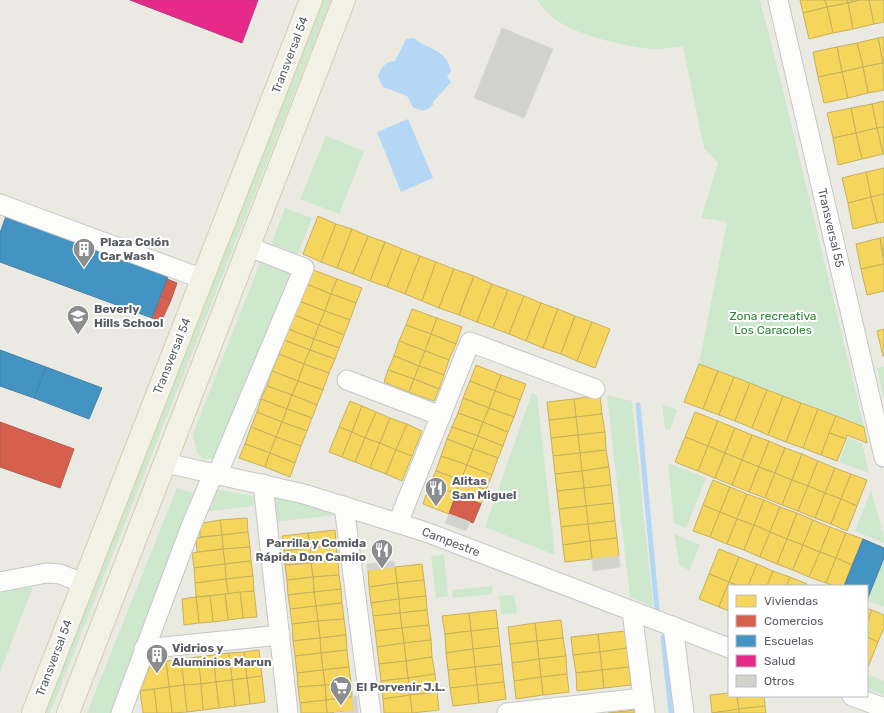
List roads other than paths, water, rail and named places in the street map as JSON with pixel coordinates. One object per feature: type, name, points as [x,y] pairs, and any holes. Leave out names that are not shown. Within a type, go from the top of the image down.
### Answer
[{"type":"main road","name":"Transversal 54","points":[[33,713],[132,454],[203,279],[311,0]]},
{"type":"main road","points":[[68,713],[344,0]]},
{"type":"street","name":"Transversal 55","points":[[778,0],[880,419],[884,457]]},
{"type":"street","points":[[0,204],[203,279]]},
{"type":"street","points":[[120,713],[191,526],[215,475],[304,268],[249,248]]},
{"type":"street","points":[[398,523],[470,342],[595,389]]},
{"type":"street","points":[[347,380],[441,416]]},
{"type":"street","name":"Campestre","points":[[166,463],[215,475],[263,484],[344,506],[398,523],[728,648]]},
{"type":"street","points":[[263,484],[287,713]]},
{"type":"street","points":[[344,506],[370,713]]},
{"type":"street","points":[[0,582],[47,573],[60,574],[83,583]]},
{"type":"street","points":[[507,713],[644,706],[632,611]]},
{"type":"street","points":[[673,626],[684,713]]},
{"type":"street","points":[[144,650],[280,635]]},
{"type":"street","points":[[855,697],[884,708]]},
{"type":"water","points":[[414,38],[446,58],[451,71],[447,77],[451,82],[433,102],[433,105],[428,109],[423,110],[413,107],[407,96],[383,87],[378,76],[384,65],[395,61],[406,39]]},
{"type":"water","points":[[408,119],[433,178],[401,192],[377,132]]},
{"type":"waterway","points":[[638,405],[657,610]]},
{"type":"waterway","points":[[663,637],[671,713]]},
{"type":"place","name":"Plaza Colón Car Wash","points":[[84,268]]},
{"type":"place","name":"Beverly Hills School","points":[[78,336]]},
{"type":"place","name":"Alitas San Miguel","points":[[436,508]]},
{"type":"place","name":"Parrilla y Comida Rápida Don Camilo","points":[[382,570]]},
{"type":"place","name":"Vidrios y Aluminios Marun","points":[[157,674]]},
{"type":"place","name":"El Porvenir J.L.","points":[[341,706]]},
{"type":"park label","name":"Zona recreativa Los Caracoles","points":[[773,323]]}]
